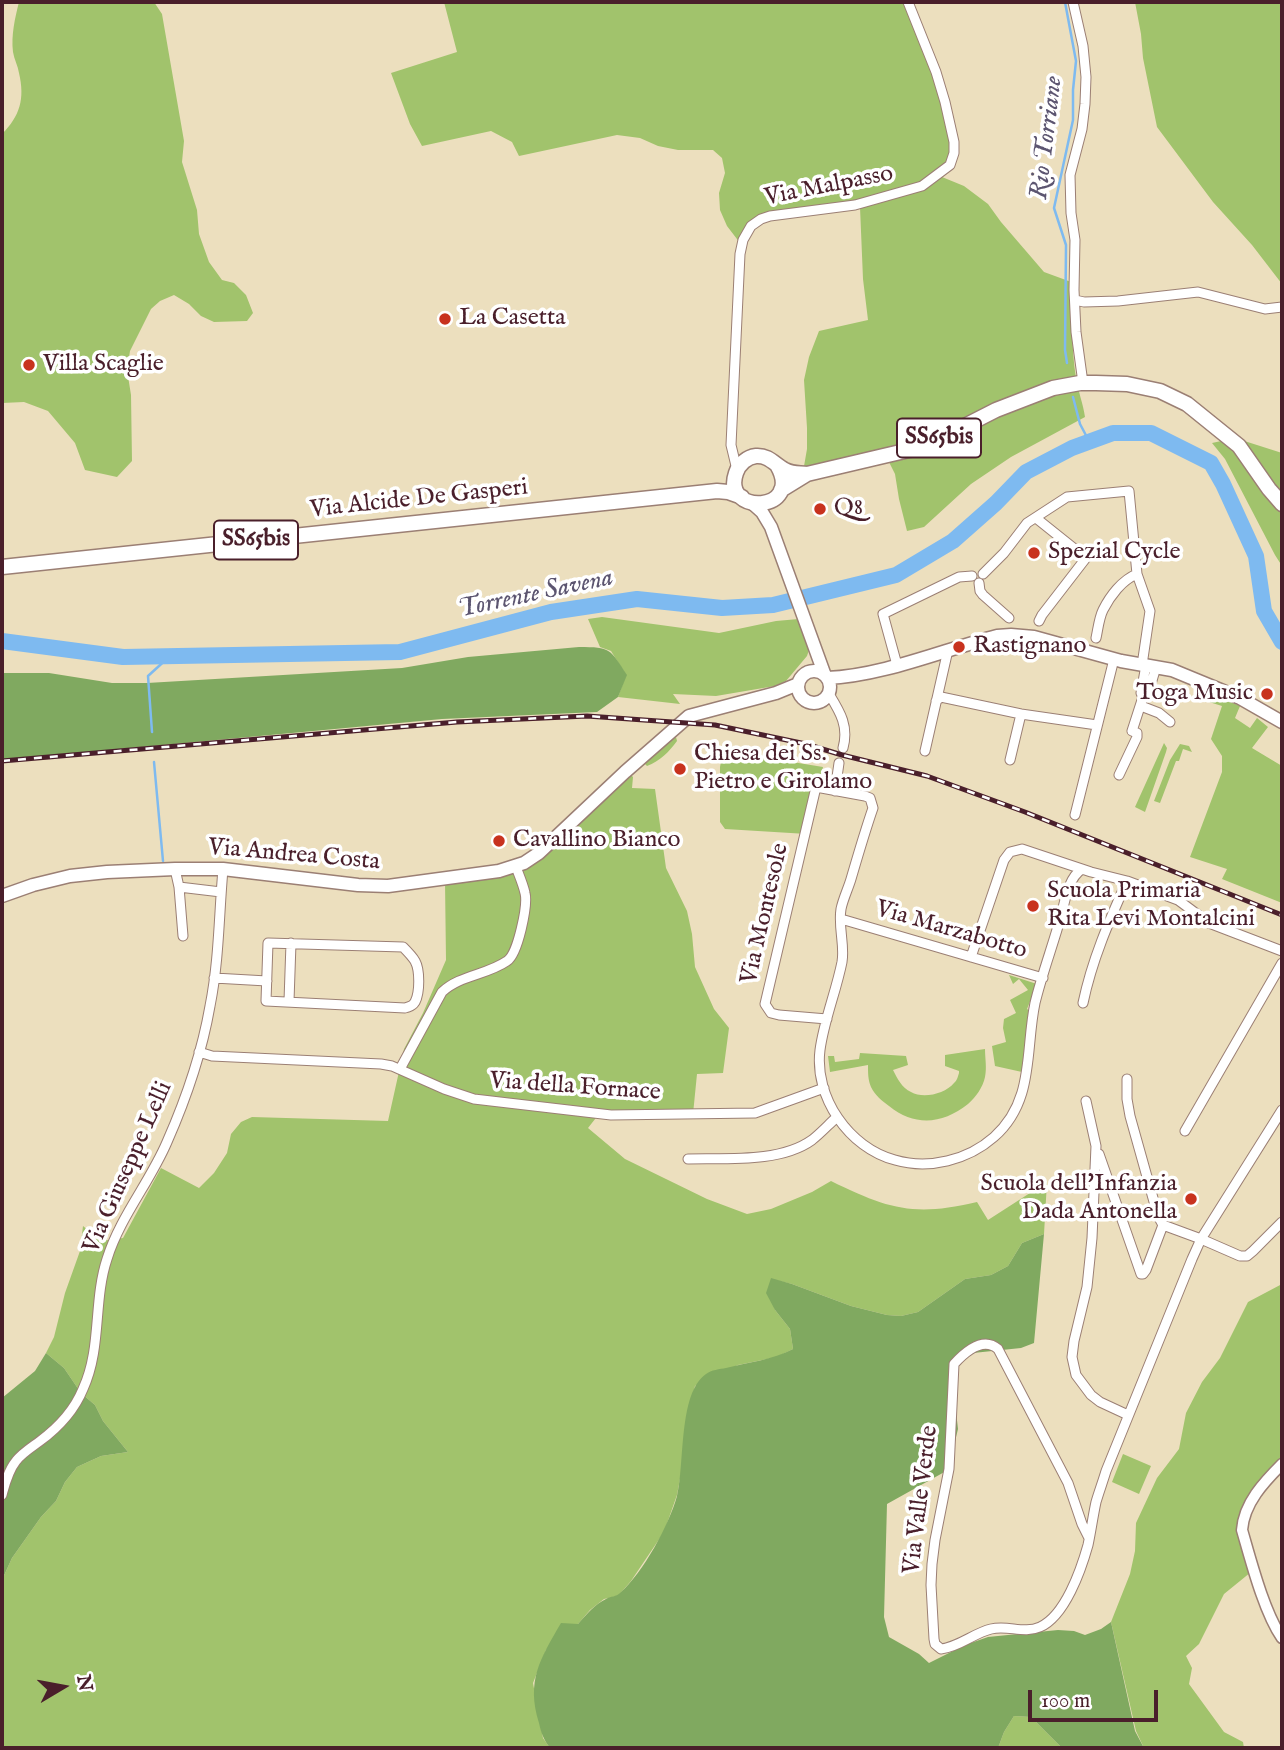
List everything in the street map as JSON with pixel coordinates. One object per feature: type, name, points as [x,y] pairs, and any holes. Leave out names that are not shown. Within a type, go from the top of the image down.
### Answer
[{"type":"main road","name":"SS65bis","points":[[750,458],[765,457],[794,473],[807,474],[909,450],[996,410],[1053,388],[1078,383],[1127,384],[1160,391],[1187,404],[1239,446],[1282,504]]},
{"type":"main road","points":[[716,491],[728,487],[743,462],[750,458]]},
{"type":"main road","points":[[771,527],[770,513],[783,479],[777,465]]},
{"type":"main road","points":[[736,474],[736,488],[762,512],[771,527],[785,563],[815,647],[828,684],[822,701],[814,704],[806,701],[799,690],[802,676],[814,661],[815,647]]},
{"type":"main road","points":[[777,494],[807,474]]},
{"type":"main road","name":"Via Alcide De Gasperi","points":[[2,566],[716,491],[728,492],[747,500]]},
{"type":"main road","name":"SS65bis","points":[[747,500],[763,504],[777,494]]},
{"type":"main road","points":[[828,684],[997,636],[1011,626],[1036,629],[1094,645],[1114,659],[1172,670],[1258,707],[1282,722]]},
{"type":"main road","points":[[806,672],[816,671],[828,684]]},
{"type":"main road","name":"Via Andrea Costa","points":[[2,896],[70,876],[107,872],[223,869],[388,886],[475,875],[516,866],[539,853],[689,716],[776,693],[799,690]]},
{"type":"street","name":"Via Malpasso","points":[[736,474],[731,437],[740,254],[743,240],[751,226],[770,216],[855,205],[922,186],[947,169],[952,161],[954,142],[945,102],[908,2]]},
{"type":"street","points":[[1073,2],[1083,46],[1086,77],[1082,129],[1070,175],[1078,383]]},
{"type":"street","points":[[1075,300],[1118,301],[1198,292],[1265,309],[1282,307]]},
{"type":"street","points":[[731,437],[738,457],[750,458]]},
{"type":"street","points":[[897,665],[883,614],[959,577],[978,578],[1004,553],[1027,523],[1068,497],[1129,491],[1137,574],[1150,611],[1147,694],[1132,731],[1137,733],[1137,737],[1119,775]]},
{"type":"street","points":[[1036,517],[1086,558],[1042,615],[1036,629]]},
{"type":"street","points":[[1094,645],[1102,611],[1121,584],[1137,574]]},
{"type":"street","points":[[978,578],[983,595],[1011,626]]},
{"type":"street","points":[[925,751],[948,650]]},
{"type":"street","points":[[1075,815],[1114,659]]},
{"type":"street","points":[[828,684],[844,722],[846,736],[843,748]]},
{"type":"street","points":[[936,701],[941,697],[1021,714],[1097,725]]},
{"type":"street","points":[[1142,701],[1170,722]]},
{"type":"street","points":[[1010,760],[1021,714]]},
{"type":"street","points":[[835,790],[839,763]]},
{"type":"street","name":"Via Montesole","points":[[827,1019],[779,1015],[771,1013],[765,1004],[816,787],[835,790]]},
{"type":"street","name":"Via Marzabotto","points":[[835,790],[870,798],[873,808],[841,910],[841,919],[842,959],[820,1055],[824,1088],[837,1117],[856,1138],[875,1152],[896,1161],[921,1164],[949,1161],[986,1143],[1004,1127],[1023,1093],[1032,1017],[1042,978],[841,919]]},
{"type":"street","points":[[971,957],[1004,860],[1010,852],[1022,849],[1128,881],[1178,900],[1209,923],[1282,951]]},
{"type":"street","points":[[400,1069],[442,992],[454,983],[506,962],[513,955],[526,895],[516,866]]},
{"type":"street","points":[[175,869],[183,936]]},
{"type":"street","name":"Via Giuseppe Lelli","points":[[2,1495],[15,1461],[65,1420],[82,1392],[92,1363],[101,1283],[107,1259],[119,1231],[167,1143],[199,1052],[214,978],[223,869]]},
{"type":"street","points":[[1042,978],[1066,897],[1073,879],[1082,869]]},
{"type":"street","points":[[1083,1003],[1101,943],[1128,881]]},
{"type":"street","points":[[179,887],[221,892]]},
{"type":"street","points":[[268,943],[291,943],[403,947],[418,968],[415,1002],[405,1008],[266,1001],[268,943]]},
{"type":"street","points":[[289,1001],[291,943]]},
{"type":"street","points":[[1185,1131],[1282,963]]},
{"type":"street","points":[[214,978],[267,981]]},
{"type":"street","name":"Via della Fornace","points":[[199,1052],[212,1056],[381,1064],[474,1099],[611,1115],[755,1113],[824,1088]]},
{"type":"street","points":[[1127,1079],[1130,1116],[1157,1216],[1163,1225],[1240,1256],[1247,1256],[1282,1222]]},
{"type":"street","points":[[1086,1101],[1096,1146],[1141,1274],[1146,1270],[1163,1225]]},
{"type":"street","name":"Via Valle Verde","points":[[1089,1538],[1068,1483],[998,1349],[984,1343],[954,1364],[949,1469],[937,1528],[931,1585],[935,1644],[938,1648],[946,1649],[992,1629],[1027,1630],[1043,1626],[1057,1613],[1067,1597],[1080,1570],[1089,1538],[1097,1501],[1106,1471],[1175,1298],[1202,1239],[1282,1110]]},
{"type":"street","points":[[688,1159],[752,1158],[787,1152],[812,1139],[837,1117]]},
{"type":"street","points":[[1096,1146],[1087,1287],[1072,1357],[1076,1375],[1091,1395],[1128,1415]]},
{"type":"street","points":[[1282,1464],[1248,1507],[1242,1530],[1263,1597],[1282,1638]]},
{"type":"green space","points":[[19,2],[154,2],[162,14],[184,141],[182,162],[197,210],[199,234],[209,262],[222,280],[234,283],[246,295],[253,313],[247,321],[214,322],[201,316],[189,304],[174,295],[160,301],[151,309],[130,351],[127,370],[131,395],[132,461],[117,477],[85,470],[75,443],[48,411],[24,402],[2,403],[2,134],[17,114],[21,99],[21,82],[13,46]]},
{"type":"green space","points":[[444,2],[909,2],[956,135],[942,177],[964,186],[988,204],[1044,272],[1074,283],[1073,355],[1085,417],[1011,457],[971,484],[924,527],[907,531],[895,474],[886,456],[803,472],[807,449],[804,380],[819,331],[868,320],[860,207],[776,217],[758,225],[740,243],[727,226],[720,210],[719,193],[725,173],[722,158],[713,150],[678,150],[658,146],[640,138],[617,135],[519,156],[512,142],[491,131],[422,146],[410,124],[391,73],[457,52]]},
{"type":"green space","points":[[1135,2],[1282,2],[1282,284],[1252,245],[1213,202],[1157,127]]},
{"type":"green space","points":[[1235,438],[1282,453],[1282,566],[1225,459],[1212,443]]},
{"type":"green space","points":[[602,617],[719,633],[776,621],[810,618],[815,632],[807,656],[786,681],[775,686],[716,696],[673,694],[680,704],[618,697],[626,675],[611,651],[600,647],[588,619]]},
{"type":"green space","points":[[579,647],[609,651],[627,675],[618,697],[597,712],[442,719],[2,760],[2,673],[49,673],[112,683],[147,683],[402,668],[468,657]]},
{"type":"green space","points":[[1209,693],[1240,706],[1235,718],[1250,728],[1257,718],[1268,727],[1252,748],[1282,766],[1282,903],[1222,879],[1227,869],[1190,857],[1222,772],[1222,756],[1211,739],[1222,706],[1206,701]]},
{"type":"green space","points":[[676,737],[677,741],[664,756],[647,766],[645,764],[648,760]]},
{"type":"green space","points":[[1164,743],[1166,752],[1145,812],[1135,807]]},
{"type":"green space","points":[[1180,744],[1189,746],[1192,752],[1183,749],[1160,803],[1154,801],[1170,760]]},
{"type":"green space","points":[[724,745],[774,759],[823,767],[807,834],[725,829],[720,822],[720,767]]},
{"type":"green space","points":[[631,775],[632,788],[655,789],[666,868],[687,911],[695,967],[714,1009],[729,1028],[723,1073],[697,1074],[693,1114],[599,1114],[588,1128],[625,1159],[707,1199],[747,1214],[771,1209],[831,1181],[869,1198],[902,1208],[936,1209],[977,1202],[988,1220],[1047,1182],[1044,1234],[1022,1243],[1008,1266],[991,1275],[965,1279],[918,1312],[901,1316],[851,1306],[771,1279],[775,1310],[790,1329],[793,1349],[777,1357],[738,1365],[695,1386],[686,1421],[677,1495],[664,1532],[618,1596],[604,1599],[546,1650],[533,1683],[543,1738],[550,1748],[2,1748],[2,1580],[12,1558],[56,1501],[65,1482],[77,1467],[101,1456],[128,1452],[103,1421],[95,1405],[81,1393],[64,1368],[46,1353],[54,1337],[65,1293],[80,1251],[83,1226],[101,1241],[123,1238],[161,1168],[199,1188],[214,1173],[227,1153],[231,1134],[241,1122],[252,1117],[388,1121],[404,1049],[446,960],[445,882],[526,861]]},
{"type":"green space","points":[[1009,975],[1037,984],[1027,1009],[1030,1011],[1022,1072],[995,1066],[992,1046],[1006,1042],[1004,1019],[1016,1013],[1010,1000],[1028,990],[1019,979],[1013,984]]},
{"type":"green space","points":[[985,1049],[985,1077],[976,1095],[968,1104],[949,1116],[929,1120],[919,1120],[899,1113],[881,1100],[871,1087],[868,1065],[830,1072],[828,1056],[834,1056],[835,1062],[859,1059],[860,1053],[906,1056],[908,1065],[893,1070],[896,1076],[908,1090],[928,1095],[940,1093],[950,1087],[957,1078],[959,1071],[945,1066],[945,1055]]},
{"type":"green space","points":[[1044,1234],[1034,1343],[1021,1348],[973,1353],[958,1365],[953,1385],[958,1429],[948,1470],[887,1504],[884,1617],[889,1637],[929,1663],[988,1637],[1058,1630],[1085,1635],[1111,1622],[1135,1731],[1144,1748],[1062,1748],[1031,1717],[1014,1716],[998,1748],[550,1748],[544,1739],[535,1708],[535,1682],[541,1659],[561,1623],[578,1624],[598,1604],[618,1594],[629,1584],[654,1548],[677,1496],[687,1413],[697,1383],[710,1372],[769,1358],[793,1349],[790,1329],[766,1293],[771,1278],[851,1306],[901,1316],[918,1312],[965,1279],[991,1275],[1008,1266],[1022,1243]]},
{"type":"green space","points":[[1282,1284],[1282,1470],[1262,1491],[1247,1516],[1247,1540],[1256,1568],[1224,1594],[1199,1644],[1186,1656],[1192,1668],[1189,1684],[1224,1732],[1243,1742],[1244,1748],[1144,1748],[1136,1731],[1111,1622],[1130,1574],[1135,1551],[1136,1523],[1157,1478],[1179,1449],[1186,1413],[1202,1382],[1220,1358],[1248,1302]]},
{"type":"green space","points":[[46,1353],[64,1368],[81,1393],[95,1405],[103,1421],[128,1452],[101,1456],[77,1467],[65,1482],[56,1501],[12,1558],[2,1580],[2,1398],[35,1371]]},
{"type":"green space","points":[[1123,1454],[1151,1466],[1139,1494],[1112,1482]]},
{"type":"green space","points":[[1014,1716],[1031,1717],[1062,1748],[998,1748]]},
{"type":"waterway","name":"Rio Torriane","points":[[1065,2],[1076,61],[1073,120],[1054,208],[1066,245],[1067,363]]},
{"type":"waterway","name":"Rio Torriane","points":[[1073,397],[1080,424],[1089,441]]},
{"type":"waterway","name":"Torrente Savena","points":[[2,641],[123,657],[400,652],[551,612],[637,599],[722,608],[773,605],[896,575],[953,541],[1026,472],[1072,448],[1113,433],[1151,433],[1211,463],[1256,556],[1264,611],[1282,642]]},
{"type":"waterway","points":[[152,732],[148,676],[170,656]]},
{"type":"waterway","points":[[154,762],[163,861]]},
{"type":"railway","points":[[2,761],[457,722],[587,716],[715,725],[806,744],[927,776],[1025,812],[1282,915]]},
{"type":"place","name":"La Casetta","points":[[445,319]]},
{"type":"place","name":"Villa Scaglie","points":[[29,365]]},
{"type":"place","name":"Q8","points":[[820,509]]},
{"type":"place","name":"Spezial Cycle","points":[[1034,553]]},
{"type":"place","name":"Rastignano","points":[[959,647]]},
{"type":"place","name":"Toga Music","points":[[1267,694]]},
{"type":"place","name":"Chiesa dei Ss. Pietro e Girolamo","points":[[680,769]]},
{"type":"place","name":"Cavallino Bianco","points":[[499,841]]},
{"type":"place","name":"Scuola Primaria Rita Levi Montalcini","points":[[1033,906]]},
{"type":"place","name":"Scuola dell'Infanzia Dada Antonella","points":[[1191,1199]]}]
